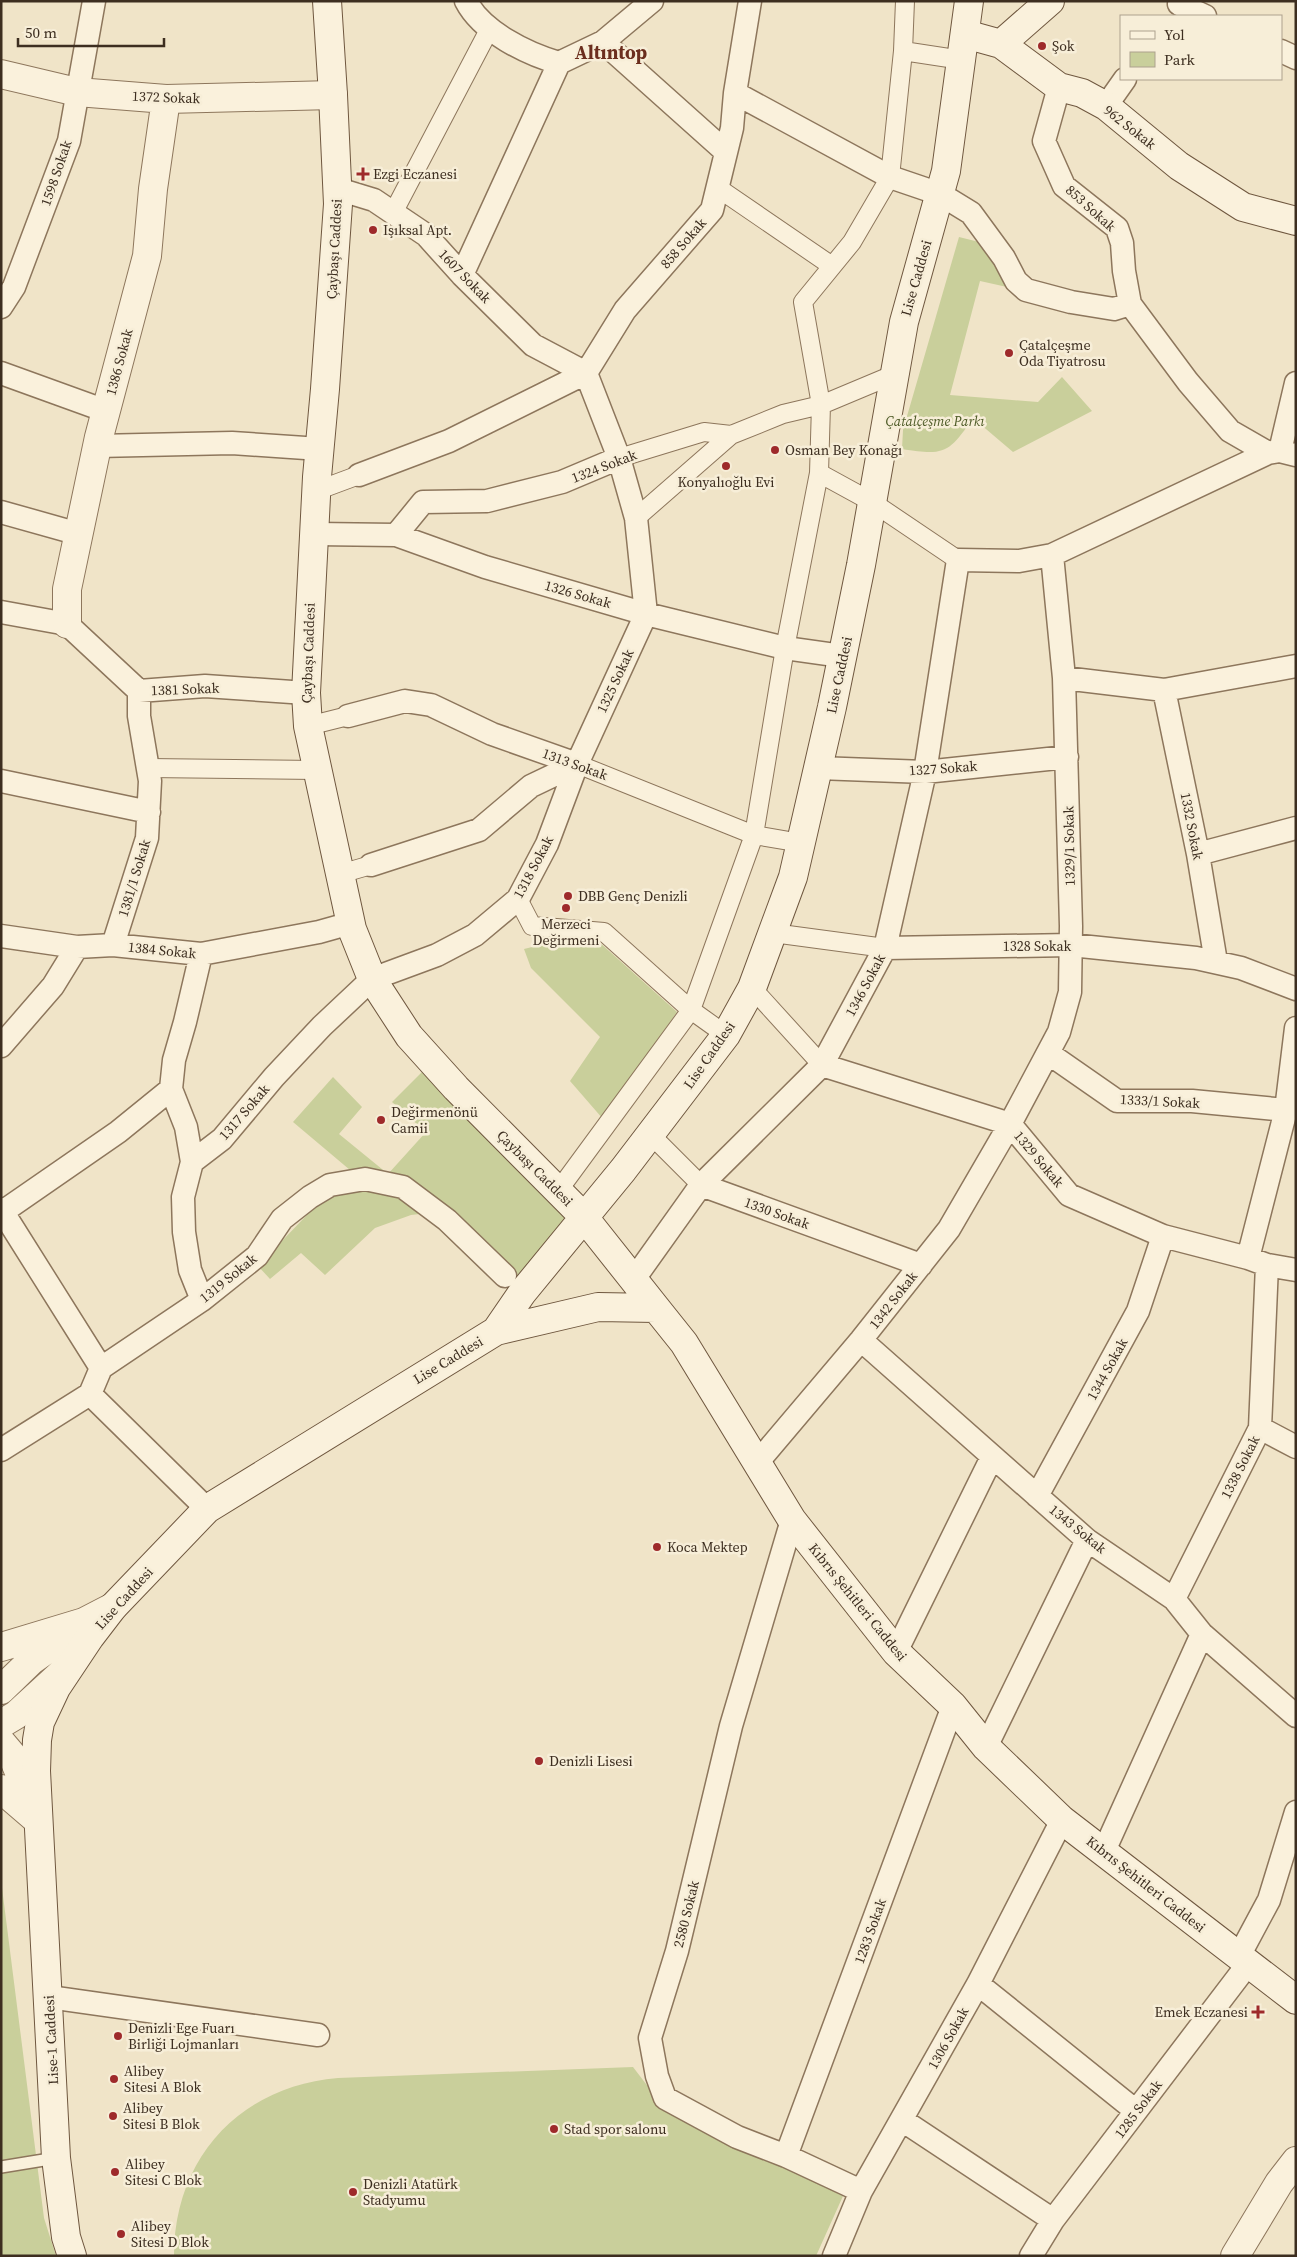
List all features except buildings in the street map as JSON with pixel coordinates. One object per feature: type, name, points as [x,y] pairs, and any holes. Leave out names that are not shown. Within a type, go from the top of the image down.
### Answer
[{"type":"main road","name":"Çaybaşı Caddesi","points":[[327,1],[338,189],[326,389],[316,491],[306,693],[308,726],[316,770],[351,923],[372,979],[409,1036],[456,1088],[583,1216]]},
{"type":"main road","name":"Lise Caddesi","points":[[40,1822],[36,1770],[40,1722],[56,1688],[113,1607],[207,1509],[496,1331],[522,1293],[650,1134],[726,1035],[752,988],[793,877],[818,768],[872,502],[904,322],[946,171],[969,1]]},
{"type":"main road","points":[[1001,44],[1050,1]]},
{"type":"main road","name":"962 Sokak","points":[[964,47],[1001,44],[1059,87],[1082,92],[1106,106],[1179,166],[1243,206],[1296,221]]},
{"type":"main road","name":"1372 Sokak","points":[[1,74],[77,92],[166,99],[334,95]]},
{"type":"main road","name":"1386 Sokak","points":[[67,624],[67,589],[97,446],[147,256],[153,189],[166,99]]},
{"type":"main road","name":"Kıbrıs Şehitleri Caddesi","points":[[583,1216],[684,1343],[792,1520],[896,1652],[953,1706],[986,1747],[1062,1820],[1296,2000]]},
{"type":"main road","points":[[496,1331],[598,1307],[656,1308]]},
{"type":"main road","points":[[1,1690],[32,1660],[84,1622],[113,1607]]},
{"type":"main road","points":[[1,1647],[84,1622]]},
{"type":"main road","points":[[1,1665],[53,1632]]},
{"type":"main road","points":[[6,1723],[73,1662]]},
{"type":"main road","points":[[6,1723],[27,1742],[36,1770]]},
{"type":"main road","points":[[6,1723],[12,1755],[40,1822]]},
{"type":"main road","points":[[1,1790],[40,1822]]},
{"type":"main road","name":"Lise-1 Caddesi","points":[[40,1822],[56,2158],[66,2237],[72,2256]]},
{"type":"main road","points":[[1235,2256],[1280,2183],[1296,2161]]},
{"type":"street","name":"1598 Sokak","points":[[1,307],[14,287],[69,141],[94,1]]},
{"type":"street","points":[[466,1],[474,14],[490,28],[537,57],[559,63]]},
{"type":"street","points":[[462,275],[559,63],[603,42],[652,1]]},
{"type":"street","name":"858 Sokak","points":[[586,373],[625,310],[712,210],[732,128],[735,93],[750,1]]},
{"type":"street","points":[[558,1190],[691,1010],[754,835],[785,648],[819,473],[822,405],[803,302],[852,242],[890,176],[903,51],[905,1]]},
{"type":"street","points":[[1176,7],[1202,15]]},
{"type":"street","points":[[393,213],[490,28]]},
{"type":"street","points":[[603,42],[726,152]]},
{"type":"street","points":[[903,51],[964,47]]},
{"type":"street","points":[[1282,51],[1296,58]]},
{"type":"street","points":[[1106,106],[1124,80]]},
{"type":"street","name":"853 Sokak","points":[[1059,87],[1044,141],[1064,186],[1117,228],[1122,243],[1124,271],[1130,304]]},
{"type":"street","points":[[735,93],[890,176],[940,194],[971,213],[1004,258],[1016,281],[1026,290],[1071,302],[1114,309],[1130,304],[1188,382],[1230,432],[1281,453]]},
{"type":"street","points":[[718,188],[832,266]]},
{"type":"street","name":"1607 Sokak","points":[[338,189],[374,200],[426,235],[462,275],[533,345],[586,373]]},
{"type":"street","points":[[1,373],[106,411]]},
{"type":"street","points":[[316,491],[449,441],[586,373],[619,458],[636,518],[646,614]]},
{"type":"street","name":"1324 Sokak","points":[[396,534],[423,502],[487,501],[562,482],[619,458],[704,432],[731,434],[783,414],[822,405],[894,374]]},
{"type":"street","points":[[1281,453],[1296,383]]},
{"type":"street","points":[[636,518],[731,434]]},
{"type":"street","points":[[97,446],[232,443],[320,449]]},
{"type":"street","points":[[819,473],[872,502],[958,560],[1020,561],[1052,555],[1281,453]]},
{"type":"street","points":[[1,512],[78,534]]},
{"type":"street","name":"1326 Sokak","points":[[315,534],[396,534],[485,567],[646,614],[785,648],[842,656]]},
{"type":"street","name":"1329/1 Sokak","points":[[1010,1124],[1059,1032],[1070,992],[1071,945],[1064,678],[1052,555]]},
{"type":"street","name":"1346 Sokak","points":[[634,1279],[700,1185],[822,1065],[885,948],[925,772],[958,560]]},
{"type":"street","points":[[1,612],[67,624]]},
{"type":"street","name":"1325 Sokak","points":[[578,764],[646,614]]},
{"type":"street","name":"1381 Sokak","points":[[67,624],[139,691],[205,686],[306,693]]},
{"type":"street","points":[[1064,678],[1164,690],[1296,666]]},
{"type":"street","name":"1332 Sokak","points":[[1164,690],[1198,854],[1216,962]]},
{"type":"street","name":"1381/1 Sokak","points":[[112,945],[147,838],[150,780],[139,716],[139,691]]},
{"type":"street","name":"1313 Sokak","points":[[348,716],[405,701],[431,705],[492,734],[578,764],[754,835],[801,843]]},
{"type":"street","points":[[308,726],[348,716]]},
{"type":"street","name":"1327 Sokak","points":[[818,768],[925,772],[1066,757]]},
{"type":"street","points":[[340,874],[479,830],[531,786],[578,764]]},
{"type":"street","name":"1318 Sokak","points":[[372,979],[436,955],[475,935],[518,900],[547,844],[578,764]]},
{"type":"street","points":[[148,768],[316,770]]},
{"type":"street","points":[[1,781],[148,812]]},
{"type":"street","points":[[1198,854],[1296,828]]},
{"type":"street","points":[[518,900],[532,926],[604,932],[691,1010],[726,1035]]},
{"type":"street","name":"1384 Sokak","points":[[1,936],[77,946],[112,945],[201,954],[318,932],[351,923]]},
{"type":"street","name":"1328 Sokak","points":[[773,933],[885,948],[1071,945],[1196,958],[1241,968],[1296,989]]},
{"type":"street","points":[[1,1046],[53,986],[77,946]]},
{"type":"street","points":[[201,954],[186,1022],[174,1060],[171,1089],[186,1127],[192,1162],[183,1197],[184,1232],[190,1270],[202,1300]]},
{"type":"street","name":"1317 Sokak","points":[[192,1162],[222,1139],[280,1071],[322,1026],[372,979]]},
{"type":"street","points":[[752,988],[822,1065]]},
{"type":"street","name":"1338 Sokak","points":[[1174,1599],[1260,1428],[1258,1261],[1286,1110],[1296,1028]]},
{"type":"street","name":"1333/1 Sokak","points":[[1048,1053],[1116,1101],[1192,1102],[1286,1110]]},
{"type":"street","name":"1329 Sokak","points":[[822,1065],[1010,1124],[1069,1195],[1163,1236],[1296,1270]]},
{"type":"street","points":[[1,1450],[90,1394],[101,1368],[2,1211],[118,1132],[171,1089]]},
{"type":"street","name":"1342 Sokak","points":[[757,1463],[862,1340],[949,1229],[1010,1124]]},
{"type":"street","name":"1330 Sokak","points":[[650,1134],[700,1185],[921,1265]]},
{"type":"street","name":"1319 Sokak","points":[[101,1368],[202,1300],[257,1256],[282,1219],[310,1197],[330,1185],[365,1178],[403,1188],[447,1220],[504,1276]]},
{"type":"street","name":"1344 Sokak","points":[[1038,1496],[1138,1311],[1163,1236]]},
{"type":"street","name":"1343 Sokak","points":[[862,1340],[1087,1540],[1174,1599],[1202,1634],[1296,1716]]},
{"type":"street","points":[[90,1394],[207,1509]]},
{"type":"street","points":[[1260,1428],[1296,1447]]},
{"type":"street","points":[[896,1652],[992,1457]]},
{"type":"street","name":"2580 Sokak","points":[[792,1520],[731,1726],[677,1951],[650,2038],[657,2076],[665,2098],[737,2137],[786,2156],[861,2191]]},
{"type":"street","points":[[986,1747],[1087,1540]]},
{"type":"street","points":[[1104,1851],[1202,1634]]},
{"type":"street","name":"1283 Sokak","points":[[786,2156],[953,1706]]},
{"type":"street","name":"1285 Sokak","points":[[1031,2256],[1053,2220],[1136,2111],[1244,1960],[1269,1900],[1296,1812]]},
{"type":"street","name":"1306 Sokak","points":[[834,2256],[861,2191],[978,1984],[1062,1820]]},
{"type":"street","points":[[978,1984],[1136,2111]]},
{"type":"street","points":[[49,1998],[318,2035]]},
{"type":"street","points":[[902,2120],[1053,2220]]},
{"type":"lane","points":[[1,2167],[56,2158]]},
{"type":"green space","name":"Çatalçeşme Parkı","points":[[959,237],[995,246],[1007,287],[980,281],[950,395],[1038,402],[1062,377],[1092,411],[1013,452],[973,418],[958,439],[945,449],[928,452],[902,449],[903,430]]},
{"type":"green space","points":[[589,933],[677,1012],[603,1119],[570,1081],[600,1037],[531,968],[524,949]]},
{"type":"green space","points":[[432,1062],[583,1216],[522,1293],[437,1212],[411,1215],[375,1228],[325,1275],[301,1253],[270,1279],[258,1266],[350,1170],[293,1122],[333,1077],[362,1107],[339,1134],[388,1174],[426,1132],[392,1102]]},
{"type":"green space","points":[[1,1880],[44,2218],[56,2256],[1,2256]]},
{"type":"green space","points":[[633,2067],[656,2097],[843,2196],[816,2256],[174,2256],[177,2220],[186,2188],[200,2158],[220,2133],[243,2112],[271,2095],[303,2084],[338,2078]]},
{"type":"place","name":"Şok","points":[[1042,46]]},
{"type":"place","name":"Ezgi Eczanesi","points":[[363,174]]},
{"type":"place","name":"Işıksal Apt.","points":[[373,230]]},
{"type":"place","name":"Çatalçeşme Oda Tiyatrosu","points":[[1009,353]]},
{"type":"place","name":"Osman Bey Konağı","points":[[775,450]]},
{"type":"place","name":"Konyalıoğlu Evi","points":[[726,466]]},
{"type":"place","name":"DBB Genç Denizli","points":[[568,896]]},
{"type":"place","name":"Merzeci Değirmeni","points":[[566,908]]},
{"type":"place","name":"Değirmenönü Camii","points":[[381,1120]]},
{"type":"place","name":"Koca Mektep","points":[[657,1547]]},
{"type":"place","name":"Denizli Lisesi","points":[[539,1761]]},
{"type":"place","name":"Emek Eczanesi","points":[[1258,2012]]},
{"type":"place","name":"Denizli Ege Fuarı Birliği Lojmanları","points":[[118,2036]]},
{"type":"place","name":"Alibey Sitesi A Blok","points":[[114,2079]]},
{"type":"place","name":"Alibey Sitesi B Blok","points":[[113,2116]]},
{"type":"place","name":"Stad spor salonu","points":[[554,2129]]},
{"type":"place","name":"Alibey Sitesi C Blok","points":[[115,2172]]},
{"type":"place","name":"Denizli Atatürk Stadyumu","points":[[353,2192]]},
{"type":"place","name":"Alibey Sitesi D Blok","points":[[121,2234]]},
{"type":"district","name":"Altıntop","points":[[611,52]]}]
